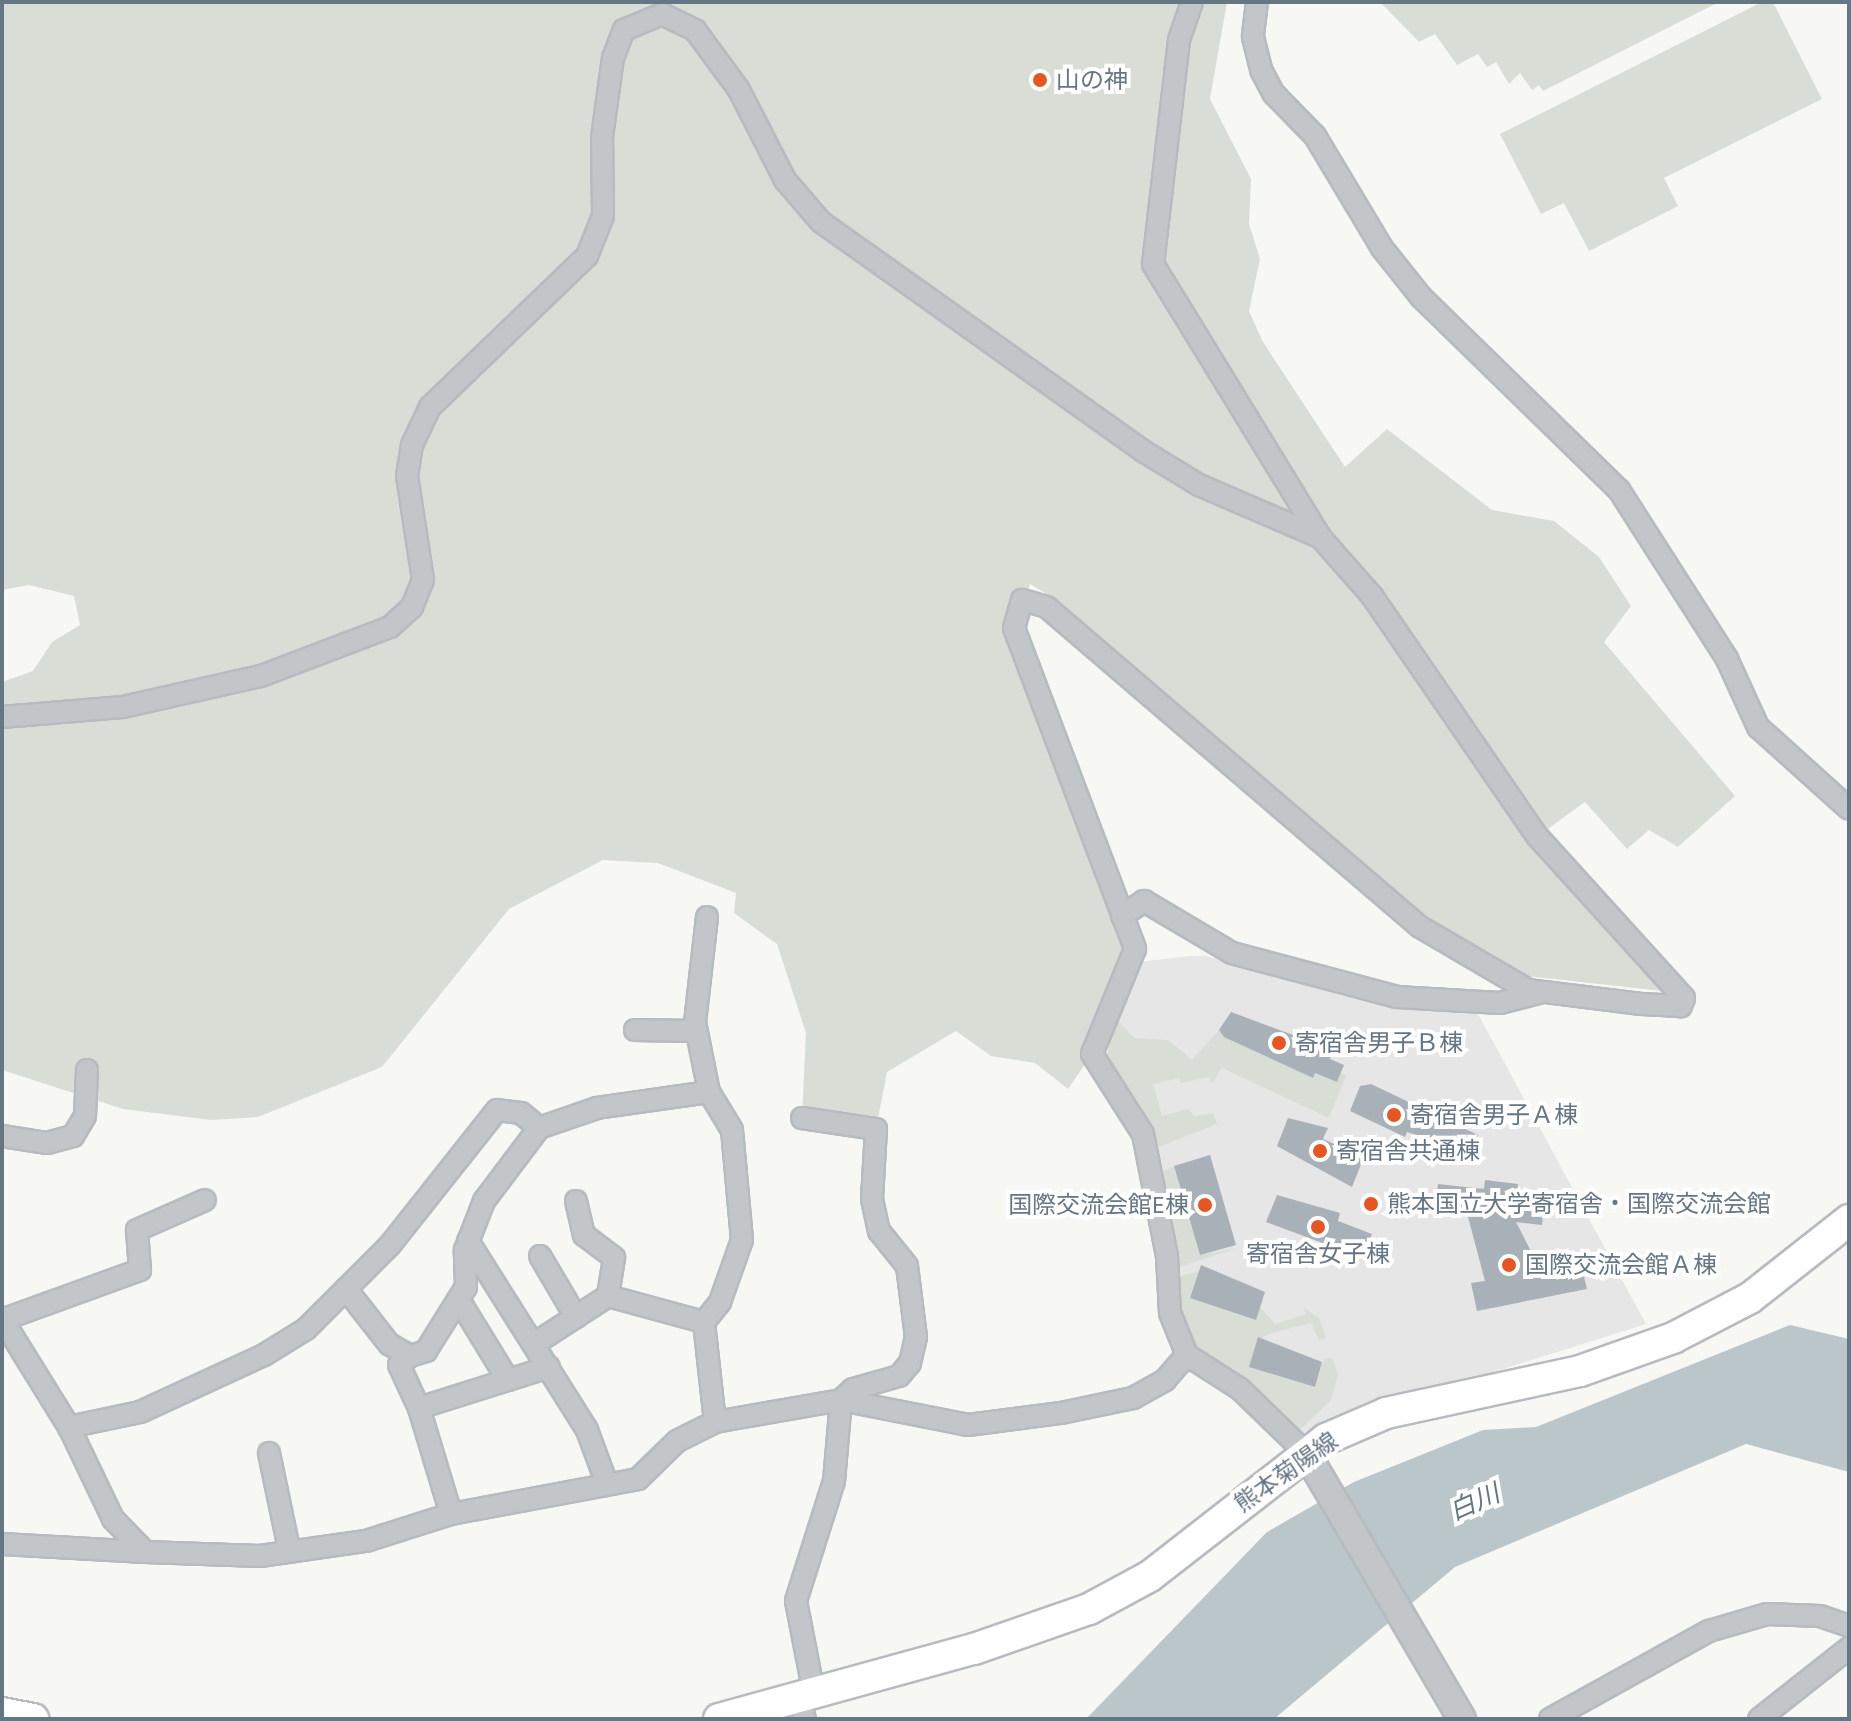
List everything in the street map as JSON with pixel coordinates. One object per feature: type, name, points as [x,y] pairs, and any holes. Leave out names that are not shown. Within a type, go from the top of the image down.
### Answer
[{"type":"main road","name":"熊本菊陽線","points":[[719,1719],[806,1704],[1031,1632],[1089,1609],[1150,1576],[1306,1453],[1386,1413],[1580,1371],[1673,1338],[1750,1298],[1849,1220]]},
{"type":"main road","points":[[2,1713],[33,1719]]},
{"type":"street","points":[[1122,916],[1144,901],[1232,953],[1397,997],[1500,1003],[1542,992],[1681,1006],[1684,998],[1537,836],[1372,596],[1320,537],[1153,264],[1179,40],[1192,2]]},
{"type":"street","points":[[1257,2],[1253,37],[1261,70],[1274,94],[1315,136],[1382,248],[1421,297],[1619,490],[1727,659],[1758,727],[1849,809]]},
{"type":"street","points":[[2,717],[123,707],[261,676],[390,627],[412,607],[423,580],[407,476],[412,445],[430,407],[587,256],[603,216],[602,137],[613,58],[624,30],[662,14],[695,30],[739,90],[785,180],[821,222],[1143,451],[1199,485],[1320,537]]},
{"type":"street","points":[[1462,1719],[1306,1453],[1240,1389],[1187,1355],[1170,1313],[1167,1256],[1143,1134],[1092,1054],[1135,949],[1014,628],[1022,600],[1047,607],[1420,927],[1542,992]]},
{"type":"street","points":[[707,917],[696,1031],[709,1092],[732,1130],[742,1240],[720,1302],[704,1322],[715,1422]]},
{"type":"street","points":[[635,1030],[696,1031]]},
{"type":"street","points":[[2,1136],[47,1143],[73,1136],[85,1116],[87,1070]]},
{"type":"street","points":[[451,1514],[419,1408],[399,1365],[410,1356],[426,1351],[459,1300],[468,1241],[511,1158],[539,1128],[597,1108],[709,1092]]},
{"type":"street","points":[[69,1427],[140,1412],[264,1355],[306,1329],[390,1245],[497,1110],[521,1113],[539,1128]]},
{"type":"street","points":[[802,1118],[876,1129],[875,1216],[907,1266],[914,1307],[910,1363],[899,1376],[853,1389],[841,1400],[834,1481],[796,1601],[806,1704]]},
{"type":"street","points":[[145,1552],[113,1519],[69,1427],[2,1320],[140,1270],[137,1230],[205,1200]]},
{"type":"street","points":[[534,1344],[608,1296],[614,1258],[584,1235],[576,1201]]},
{"type":"street","points":[[468,1241],[587,1430],[607,1484]]},
{"type":"street","points":[[540,1256],[576,1317]]},
{"type":"street","points":[[346,1289],[382,1338],[410,1356]]},
{"type":"street","points":[[608,1296],[704,1322]]},
{"type":"street","points":[[459,1300],[508,1380]]},
{"type":"street","points":[[2,1544],[260,1556],[289,1549],[366,1541],[451,1514],[638,1479],[677,1441],[715,1422],[841,1400],[878,1403],[919,1419],[988,1423],[1133,1398],[1165,1380],[1187,1355]]},
{"type":"street","points":[[419,1408],[549,1367]]},
{"type":"street","points":[[269,1453],[289,1549]]},
{"type":"street","points":[[1550,1719],[1709,1631],[1767,1614],[1820,1616],[1849,1626]]},
{"type":"street","points":[[1759,1719],[1849,1648]]},
{"type":"shaded area","points":[[2,2],[1227,2],[1210,99],[1251,179],[1249,224],[1260,259],[1249,311],[1263,342],[1345,467],[1387,429],[1492,510],[1554,521],[1599,557],[1631,606],[1604,642],[1735,796],[1678,847],[1649,830],[1627,849],[1585,802],[1538,836],[1663,991],[1526,976],[1427,921],[1060,602],[1030,584],[1014,628],[1135,949],[1092,1054],[1068,1089],[1035,1063],[991,1056],[956,1031],[887,1072],[876,1129],[802,1118],[806,1033],[777,944],[734,913],[736,893],[658,863],[603,860],[509,909],[382,1067],[258,1117],[211,1120],[123,1109],[2,1070],[2,682],[33,671],[52,642],[80,625],[74,596],[29,585],[2,590]]},
{"type":"shaded area","points":[[1380,2],[1719,2],[1543,91],[1539,85],[1532,90],[1520,73],[1509,84],[1496,62],[1487,67],[1478,54],[1457,65],[1435,34],[1419,42]]},
{"type":"shaded area","points":[[1762,2],[1773,2],[1822,99],[1664,178],[1678,206],[1589,251],[1564,203],[1541,214],[1500,134]]},
{"type":"shaded area","name":"熊本国立大学寄宿舎・国際交流会館","points":[[1206,956],[1344,996],[1477,1012],[1646,1324],[1484,1375],[1369,1401],[1290,1439],[1249,1384],[1201,1354],[1181,1328],[1150,1132],[1107,1055],[1139,962]]},
{"type":"shaded area","points":[[1114,1017],[1134,1038],[1168,1040],[1192,1060],[1219,1030],[1313,1078],[1315,1073],[1337,1082],[1341,1073],[1346,1076],[1329,1118],[1222,1068],[1212,1083],[1209,1077],[1181,1083],[1179,1078],[1153,1084],[1162,1116],[1189,1109],[1194,1116],[1213,1113],[1217,1124],[1153,1149],[1142,1109],[1107,1055]]},
{"type":"shaded area","points":[[1174,1166],[1200,1255],[1237,1248],[1173,1269],[1158,1174]]},
{"type":"shaded area","points":[[1199,1271],[1190,1298],[1255,1320],[1260,1307],[1275,1324],[1306,1314],[1304,1308],[1319,1318],[1326,1338],[1319,1340],[1311,1323],[1268,1334],[1257,1341],[1250,1367],[1314,1387],[1324,1359],[1332,1358],[1338,1374],[1331,1400],[1290,1439],[1249,1384],[1192,1348],[1181,1328],[1173,1278]]},
{"type":"water","name":"白川","points":[[1790,1325],[1849,1339],[1849,1472],[1746,1444],[1455,1567],[1274,1719],[1086,1719],[1267,1532],[1354,1482],[1483,1430],[1536,1427]]},
{"type":"building","name":"寄宿舎男子Ｂ棟","points":[[1231,1012],[1334,1050],[1330,1059],[1344,1065],[1337,1082],[1315,1073],[1313,1078],[1224,1037],[1219,1030]]},
{"type":"building","name":"寄宿舎男子Ａ棟","points":[[1371,1084],[1478,1135],[1471,1152],[1407,1132],[1405,1137],[1350,1111],[1360,1086]]},
{"type":"building","name":"寄宿舎共通棟","points":[[1288,1118],[1328,1128],[1323,1139],[1364,1157],[1352,1187],[1277,1146]]},
{"type":"building","name":"国際交流会館E棟","points":[[1210,1155],[1236,1245],[1200,1255],[1174,1166]]},
{"type":"building","points":[[1485,1180],[1518,1184],[1517,1194],[1545,1197],[1542,1225],[1516,1222],[1540,1269],[1580,1260],[1587,1289],[1477,1311],[1471,1283],[1485,1281],[1468,1217],[1435,1214],[1438,1184],[1484,1189]]},
{"type":"building","name":"寄宿舎女子棟","points":[[1277,1195],[1340,1213],[1338,1221],[1372,1234],[1363,1258],[1266,1222]]},
{"type":"building","points":[[1201,1265],[1265,1292],[1256,1320],[1190,1298]]},
{"type":"building","points":[[1258,1337],[1322,1362],[1315,1387],[1249,1367]]},
{"type":"place","name":"山の神","points":[[1040,80]]},
{"type":"place","name":"寄宿舎男子Ｂ棟","points":[[1279,1043]]},
{"type":"place","name":"寄宿舎男子Ａ棟","points":[[1394,1115]]},
{"type":"place","name":"寄宿舎共通棟","points":[[1320,1151]]},
{"type":"place","name":"熊本国立大学寄宿舎・国際交流会館","points":[[1371,1204]]},
{"type":"place","name":"国際交流会館E棟","points":[[1205,1205]]},
{"type":"place","name":"寄宿舎女子棟","points":[[1318,1227]]},
{"type":"place","name":"国際交流会館Ａ棟","points":[[1509,1265]]}]
